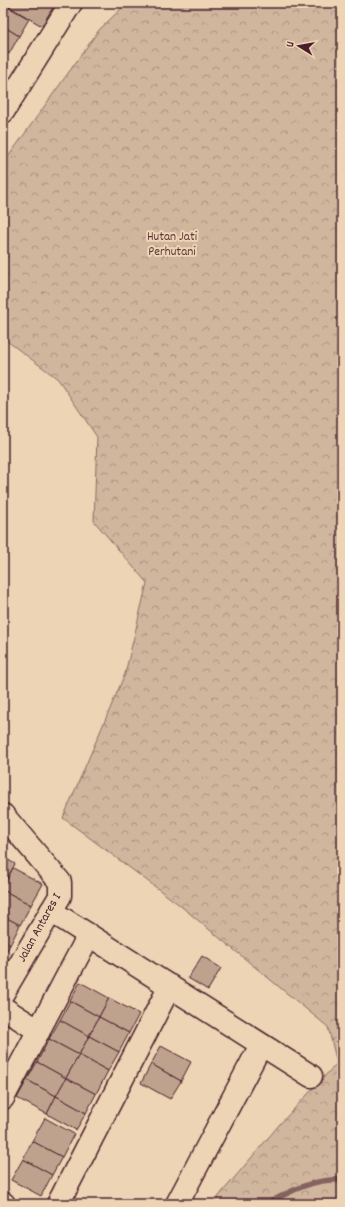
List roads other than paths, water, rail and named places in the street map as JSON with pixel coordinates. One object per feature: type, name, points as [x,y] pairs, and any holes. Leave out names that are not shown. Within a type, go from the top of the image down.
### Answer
[{"type":"street","points":[[3,112],[71,3]]},
{"type":"street","name":"Jalan Antares I","points":[[3,815],[60,882],[60,896],[3,993]]},
{"type":"street","points":[[51,911],[311,1076]]},
{"type":"street","points":[[3,1098],[89,936]]},
{"type":"street","points":[[58,1204],[170,986]]},
{"type":"street","points":[[3,1008],[39,1031]]},
{"type":"street","points":[[177,1204],[261,1045]]},
{"type":"waterway","points":[[267,1204],[285,1194],[312,1183],[342,1180]]},
{"type":"park label","name":"Hutan Jati Perhutani","points":[[172,244]]}]
